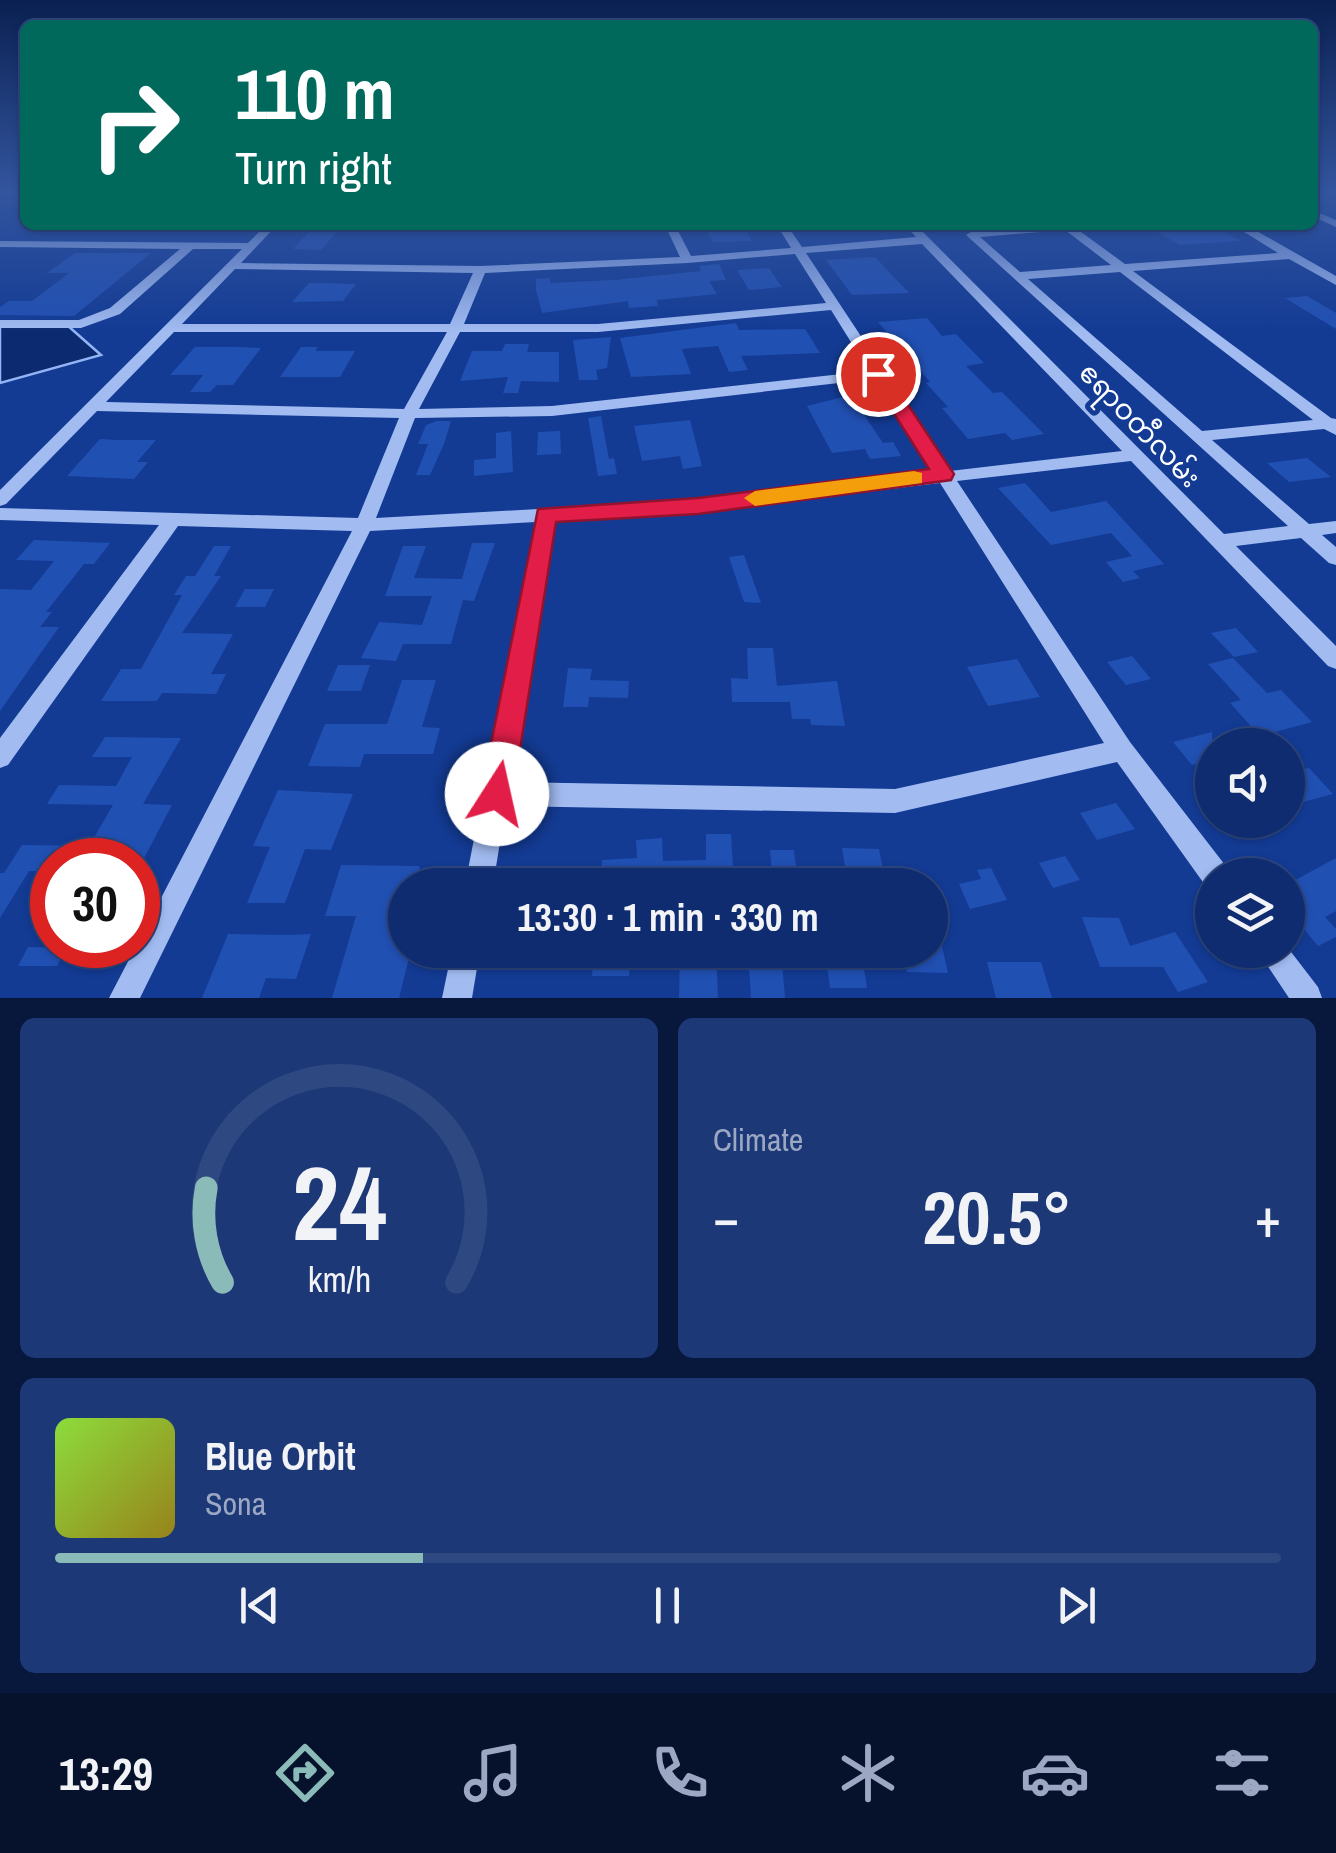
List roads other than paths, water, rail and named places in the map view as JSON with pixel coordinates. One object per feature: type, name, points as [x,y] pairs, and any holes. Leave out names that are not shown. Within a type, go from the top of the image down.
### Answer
[{"type":"street","points":[[0,500],[258,240]]},
{"type":"street","points":[[677,240],[687,260]]},
{"type":"street","points":[[791,240],[1122,750],[1202,858]]},
{"type":"street","points":[[234,266],[480,270],[687,260],[924,240]]},
{"type":"street","name":"ဧရာဝတီလမ်း","points":[[924,240],[1336,660]]},
{"type":"street","points":[[977,240],[1336,558]]},
{"type":"street","points":[[1085,240],[1333,425]]},
{"type":"street","points":[[1264,240],[1336,280]]},
{"type":"street","points":[[0,244],[252,246]]},
{"type":"street","points":[[0,324],[82,324],[115,311],[190,246]]},
{"type":"street","points":[[1018,276],[1291,255]]},
{"type":"street","points":[[124,998],[364,525],[409,414],[454,331],[480,270]]},
{"type":"street","points":[[172,328],[598,328],[834,306]]},
{"type":"street","points":[[94,406],[409,414],[552,411],[878,374]]},
{"type":"street","points":[[1199,436],[1333,425]]},
{"type":"street","points":[[0,514],[364,525],[698,506],[1134,454]]},
{"type":"street","points":[[0,479],[21,479]]},
{"type":"street","points":[[482,868],[546,514]]},
{"type":"street","points":[[0,758],[174,519]]},
{"type":"street","points":[[1218,541],[1336,527]]},
{"type":"street","points":[[497,794],[895,801],[1122,750]]},
{"type":"street","points":[[456,998],[462,968]]},
{"type":"street","points":[[1284,968],[1307,998]]},
{"type":"water","points":[[0,325],[67,325],[101,355],[0,383]]}]
